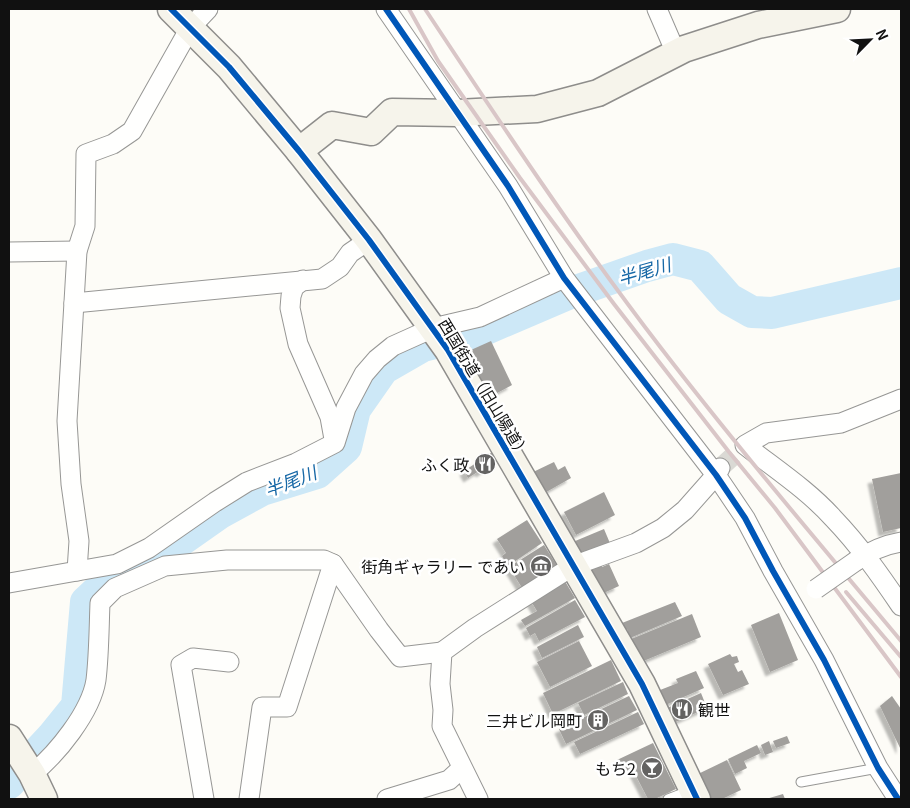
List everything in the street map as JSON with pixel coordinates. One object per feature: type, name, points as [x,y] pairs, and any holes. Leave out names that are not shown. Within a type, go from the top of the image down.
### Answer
[{"type":"street","name":"西国街道（旧山陽道）","points":[[171,9],[229,67],[299,151],[369,240],[448,350],[642,684],[695,794]]},
{"type":"street","points":[[77,570],[79,541],[71,484],[67,421],[77,251],[85,226],[86,154],[113,144],[132,131],[190,28],[208,9]]},
{"type":"street","points":[[386,9],[508,186],[564,278],[718,471],[828,668],[878,768],[898,799]]},
{"type":"street","points":[[657,9],[676,53]]},
{"type":"street","points":[[299,151],[332,125],[371,132],[392,112],[457,113],[537,109],[598,93],[684,49],[758,25],[837,9]]},
{"type":"street","points":[[74,303],[322,279],[340,267],[350,253],[369,240]]},
{"type":"street","points":[[9,252],[77,251]]},
{"type":"street","points":[[9,583],[117,564],[153,546],[247,482],[296,463],[335,443],[346,408],[364,374],[377,358],[393,346],[433,328],[480,317],[564,278]]},
{"type":"street","points":[[303,280],[294,286],[290,296],[290,308],[298,344],[330,417],[335,443]]},
{"type":"street","points":[[901,399],[840,423],[766,433],[745,445],[832,516],[860,558],[901,606]]},
{"type":"street","points":[[38,790],[49,761],[84,713],[96,681],[100,603],[114,588],[165,566],[227,560],[324,560],[334,564],[379,630],[400,656],[442,652],[475,628],[573,566],[636,543],[663,528],[685,510],[718,471]]},
{"type":"street","points":[[792,603],[816,589],[860,558],[882,546],[901,542]]},
{"type":"street","points":[[153,546],[165,566]]},
{"type":"street","points":[[249,799],[262,707],[288,708],[334,564]]},
{"type":"street","points":[[442,652],[440,684],[443,710],[442,726],[478,799]]},
{"type":"street","points":[[204,799],[181,665],[194,658],[229,662]]},
{"type":"street","points":[[12,742],[38,790]]},
{"type":"street","points":[[387,799],[449,780],[462,768]]},
{"type":"lane","points":[[801,782],[878,768]]},
{"type":"lane","points":[[668,799],[695,794]]},
{"type":"building","points":[[491,341],[512,385],[486,399],[462,354]]},
{"type":"building","points":[[494,451],[499,459],[481,473],[479,471],[468,478],[464,471]]},
{"type":"building","points":[[554,462],[558,470],[565,466],[571,478],[541,495],[529,474]]},
{"type":"building","points":[[901,473],[901,528],[883,532],[872,479]]},
{"type":"building","points":[[604,492],[615,515],[576,535],[564,512]]},
{"type":"building","points":[[527,520],[542,543],[508,566],[502,556],[506,553],[497,539]]},
{"type":"building","points":[[604,529],[612,548],[578,563],[568,544]]},
{"type":"building","points":[[544,545],[559,569],[524,591],[509,567]]},
{"type":"building","points":[[600,561],[602,567],[609,564],[619,586],[595,597],[581,568]]},
{"type":"building","points":[[563,578],[575,598],[525,626],[521,620],[537,611],[529,598]]},
{"type":"building","points":[[575,600],[585,617],[539,641],[535,633],[530,636],[526,628]]},
{"type":"building","points":[[675,602],[682,616],[630,638],[627,629],[620,632],[617,625]]},
{"type":"building","points":[[779,613],[798,660],[770,672],[751,625]]},
{"type":"building","points":[[692,614],[701,637],[634,665],[624,642]]},
{"type":"building","points":[[578,625],[584,637],[542,658],[537,647]]},
{"type":"building","points":[[579,641],[592,666],[550,687],[537,662]]},
{"type":"building","points":[[730,654],[732,657],[737,656],[739,662],[734,664],[738,672],[742,670],[749,684],[723,695],[708,664]]},
{"type":"building","points":[[611,660],[621,681],[553,714],[543,693]]},
{"type":"building","points":[[696,671],[704,688],[661,707],[655,692],[678,683],[676,679]]},
{"type":"building","points":[[623,682],[628,694],[584,715],[578,703]]},
{"type":"building","points":[[701,693],[707,708],[671,724],[665,709]]},
{"type":"building","name":"三井ビル岡町","points":[[629,696],[637,710],[566,744],[559,729]]},
{"type":"building","points":[[892,696],[901,709],[901,750],[880,706]]},
{"type":"building","points":[[638,712],[644,724],[580,754],[574,742]]},
{"type":"building","points":[[787,736],[790,743],[776,748],[773,741]]},
{"type":"building","points":[[769,741],[773,752],[765,755],[761,745]]},
{"type":"building","points":[[653,743],[676,789],[655,799],[648,799],[632,768],[623,772],[617,760]]},
{"type":"building","points":[[757,745],[761,753],[744,761],[747,768],[735,774],[728,759]]},
{"type":"building","points":[[727,760],[741,790],[722,799],[707,799],[696,775]]},
{"type":"building","points":[[783,794],[785,799],[766,799]]},
{"type":"waterway","name":"半尾川","points":[[9,783],[52,737],[77,706],[86,602],[101,588],[146,565],[220,513],[262,490],[317,473],[346,447],[355,409],[383,369],[423,346],[479,332],[570,293],[647,266],[673,259],[700,266],[729,299],[752,312],[772,313],[901,283]]},
{"type":"tunnel","points":[[720,468],[745,445]]},
{"type":"railway","points":[[409,9],[438,61],[520,178],[614,304],[775,508],[901,677]]},
{"type":"railway","points":[[425,9],[540,181],[630,307],[780,496],[901,641]]},
{"type":"railway","points":[[846,592],[901,657]]},
{"type":"cycle path","points":[[171,9],[229,67],[299,151],[369,240],[448,350],[642,684],[697,799]]},
{"type":"cycle path","points":[[386,9],[508,186],[564,278],[716,475],[745,518],[824,660],[878,768],[898,799]]},
{"type":"place","name":"ふく政","points":[[485,464]]},
{"type":"place","name":"街角ギャラリー であい","points":[[541,566]]},
{"type":"place","name":"観世","points":[[682,709]]},
{"type":"place","name":"三井ビル岡町","points":[[598,720]]},
{"type":"place","name":"もち2","points":[[652,768]]}]
